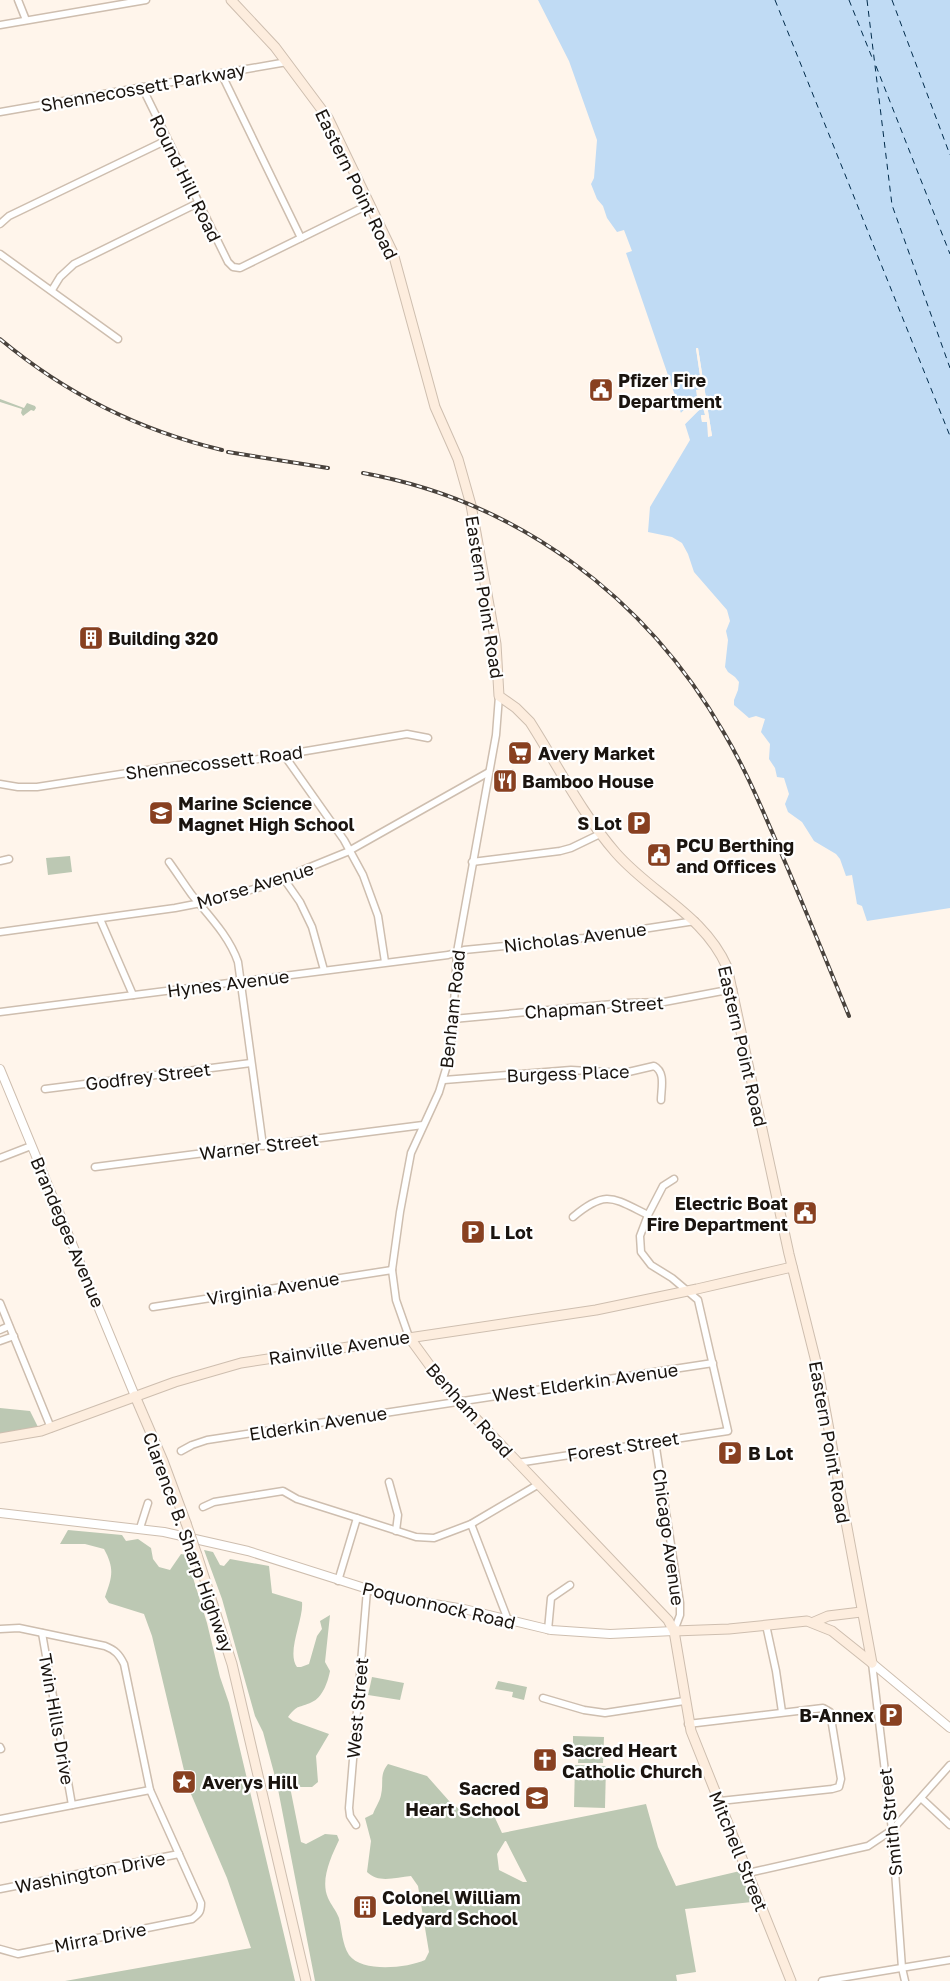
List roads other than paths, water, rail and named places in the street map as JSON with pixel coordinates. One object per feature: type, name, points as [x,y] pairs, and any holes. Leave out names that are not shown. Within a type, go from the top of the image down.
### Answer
[{"type":"main road","name":"Eastern Point Road","points":[[231,0],[255,24],[287,62],[328,118],[394,253],[435,407],[458,459],[466,485],[484,571],[496,644],[499,696],[516,708],[530,722],[600,834],[629,866],[694,921],[719,949],[728,966],[792,1267],[818,1370],[861,1612],[872,1663]]},
{"type":"main road","name":"Rainville Avenue","points":[[0,1438],[51,1428],[208,1371],[241,1363],[596,1310],[688,1292],[792,1267]]},
{"type":"main road","name":"Benham Road","points":[[409,1337],[458,1401],[660,1610],[674,1631]]},
{"type":"main road","name":"Clarence B. Sharp Highway","points":[[135,1396],[163,1461],[186,1522],[232,1664],[306,1981]]},
{"type":"main road","points":[[814,1622],[828,1616],[861,1612]]},
{"type":"main road","name":"Poquonnock Road","points":[[674,1631],[798,1621],[814,1622],[832,1631],[872,1663]]},
{"type":"main road","name":"Mitchell Street","points":[[674,1631],[688,1724],[791,1981]]},
{"type":"street","points":[[18,0],[26,20]]},
{"type":"street","points":[[0,25],[146,0]]},
{"type":"street","name":"Shennecossett Parkway","points":[[0,112],[287,62]]},
{"type":"street","points":[[221,73],[301,238],[370,204]]},
{"type":"street","name":"Round Hill Road","points":[[142,87],[198,203],[228,262],[233,267],[240,268],[301,238]]},
{"type":"street","points":[[0,224],[9,216],[167,140]]},
{"type":"street","points":[[52,290],[60,277],[74,264],[198,203]]},
{"type":"street","points":[[0,254],[118,339]]},
{"type":"street","name":"Benham Road","points":[[409,1337],[396,1300],[392,1270],[411,1153],[444,1080],[452,1038],[456,952],[497,729],[499,696]]},
{"type":"street","name":"Shennecossett Road","points":[[0,784],[30,788],[174,766],[226,764],[407,734],[428,738]]},
{"type":"street","points":[[284,755],[288,763],[317,800],[350,851],[371,893],[378,916],[385,962]]},
{"type":"street","name":"Morse Avenue","points":[[0,932],[100,919],[199,903],[241,893],[350,851],[489,772]]},
{"type":"street","points":[[472,862],[560,851],[571,848],[600,834]]},
{"type":"street","points":[[0,861],[9,859]]},
{"type":"street","points":[[169,862],[234,949],[242,982],[263,1146]]},
{"type":"street","points":[[284,878],[300,902],[312,927],[324,970]]},
{"type":"street","points":[[100,919],[133,995]]},
{"type":"street","name":"Nicholas Avenue","points":[[456,952],[584,938],[694,921]]},
{"type":"street","name":"Hynes Avenue","points":[[0,1012],[448,955],[456,952]]},
{"type":"street","name":"Chapman Street","points":[[453,1020],[624,1003],[664,1002],[733,989]]},
{"type":"street","name":"Godfrey Street","points":[[45,1090],[251,1063]]},
{"type":"street","name":"Burgess Place","points":[[444,1080],[571,1070],[624,1073],[654,1066],[661,1075],[661,1100]]},
{"type":"street","name":"Brandegee Avenue","points":[[0,1069],[135,1396]]},
{"type":"street","name":"Warner Street","points":[[95,1167],[423,1125]]},
{"type":"street","points":[[0,1158],[31,1146]]},
{"type":"street","points":[[674,1178],[663,1186],[648,1215],[640,1236],[641,1252],[644,1258],[698,1300],[713,1363]]},
{"type":"street","points":[[573,1217],[588,1204],[602,1198],[617,1200],[648,1215]]},
{"type":"street","name":"Virginia Avenue","points":[[153,1307],[392,1270]]},
{"type":"street","points":[[0,1303],[51,1428]]},
{"type":"street","points":[[0,1330],[9,1326]]},
{"type":"street","points":[[0,1341],[14,1336]]},
{"type":"street","name":"West Elderkin Avenue","points":[[458,1401],[713,1363]]},
{"type":"street","name":"Forest Street","points":[[518,1463],[728,1431],[713,1363]]},
{"type":"street","name":"Elderkin Avenue","points":[[181,1451],[193,1444],[205,1441],[458,1401]]},
{"type":"street","name":"Chicago Avenue","points":[[655,1441],[680,1603],[680,1615],[674,1631]]},
{"type":"street","points":[[389,1482],[398,1515],[396,1531]]},
{"type":"street","points":[[204,1507],[214,1502],[279,1491],[297,1499],[396,1531],[416,1537],[434,1538],[471,1524],[538,1484]]},
{"type":"street","points":[[140,1528],[148,1503]]},
{"type":"street","name":"Poquonnock Road","points":[[0,1513],[140,1528],[248,1551],[367,1590],[413,1601],[464,1608],[548,1630],[610,1634],[674,1631]]},
{"type":"street","points":[[338,1581],[357,1518]]},
{"type":"street","points":[[471,1524],[508,1620]]},
{"type":"street","points":[[548,1630],[550,1598],[570,1585]]},
{"type":"street","name":"West Street","points":[[356,1825],[350,1816],[348,1808],[367,1590]]},
{"type":"street","points":[[766,1625],[776,1671],[782,1712]]},
{"type":"street","points":[[0,1629],[19,1628],[105,1646],[114,1650],[120,1656],[124,1664],[150,1790],[179,1854]]},
{"type":"street","name":"Twin Hills Drive","points":[[42,1633],[72,1805]]},
{"type":"street","points":[[872,1663],[950,1728]]},
{"type":"street","name":"Smith Street","points":[[872,1663],[892,1830],[902,1968],[905,1981]]},
{"type":"street","points":[[544,1698],[584,1710],[608,1713],[684,1701]]},
{"type":"street","points":[[688,1724],[822,1708],[828,1710],[831,1715],[841,1779],[839,1787],[720,1801]]},
{"type":"street","points":[[748,1873],[868,1846],[892,1830],[950,1765]]},
{"type":"street","points":[[0,1819],[150,1790]]},
{"type":"street","points":[[921,1798],[950,1825]]},
{"type":"street","name":"Washington Drive","points":[[0,1889],[179,1854]]},
{"type":"street","name":"Mirra Drive","points":[[0,1949],[18,1954],[192,1919],[199,1915],[201,1903],[179,1854]]},
{"type":"street","points":[[822,1981],[950,1960]]},
{"type":"water","points":[[538,0],[950,0],[950,908],[867,921],[862,906],[857,904],[852,875],[846,876],[840,859],[836,854],[814,841],[802,822],[788,812],[785,804],[789,794],[784,778],[777,777],[775,768],[769,759],[770,744],[761,732],[765,719],[756,716],[749,718],[734,705],[739,682],[725,667],[728,640],[726,631],[730,621],[727,610],[694,572],[682,543],[672,537],[648,532],[650,507],[690,440],[685,424],[700,409],[704,408],[705,415],[701,416],[702,422],[707,421],[709,433],[712,436],[698,348],[696,349],[702,389],[697,390],[697,397],[681,413],[626,253],[632,251],[624,230],[617,232],[607,218],[591,184],[594,178],[597,140],[569,61]]},
{"type":"railway","points":[[0,339],[51,377],[104,408],[161,432],[222,450]]},
{"type":"railway","points":[[228,452],[328,468]]},
{"type":"railway","points":[[363,473],[420,487],[474,506],[525,532],[572,563],[616,598],[656,639],[692,684],[724,733],[739,761],[779,848],[849,1016]]},
{"type":"place","name":"Pfizer Fire Department","points":[[601,390]]},
{"type":"place","name":"Building 320","points":[[91,638]]},
{"type":"place","name":"Avery Market","points":[[520,753]]},
{"type":"place","name":"Bamboo House","points":[[505,781]]},
{"type":"place","name":"Marine Science Magnet High School","points":[[161,813]]},
{"type":"place","name":"S Lot","points":[[639,823]]},
{"type":"place","name":"PCU Berthing and Offices","points":[[659,855]]},
{"type":"place","name":"Electric Boat Fire Department","points":[[805,1213]]},
{"type":"place","name":"L Lot","points":[[473,1232]]},
{"type":"place","name":"B Lot","points":[[730,1453]]},
{"type":"place","name":"B-Annex","points":[[891,1715]]},
{"type":"place","name":"Sacred Heart Catholic Church","points":[[545,1760]]},
{"type":"place","name":"Averys Hill","points":[[184,1782]]},
{"type":"place","name":"Sacred Heart School","points":[[537,1798]]},
{"type":"place","name":"Colonel William Ledyard School","points":[[365,1907]]}]
